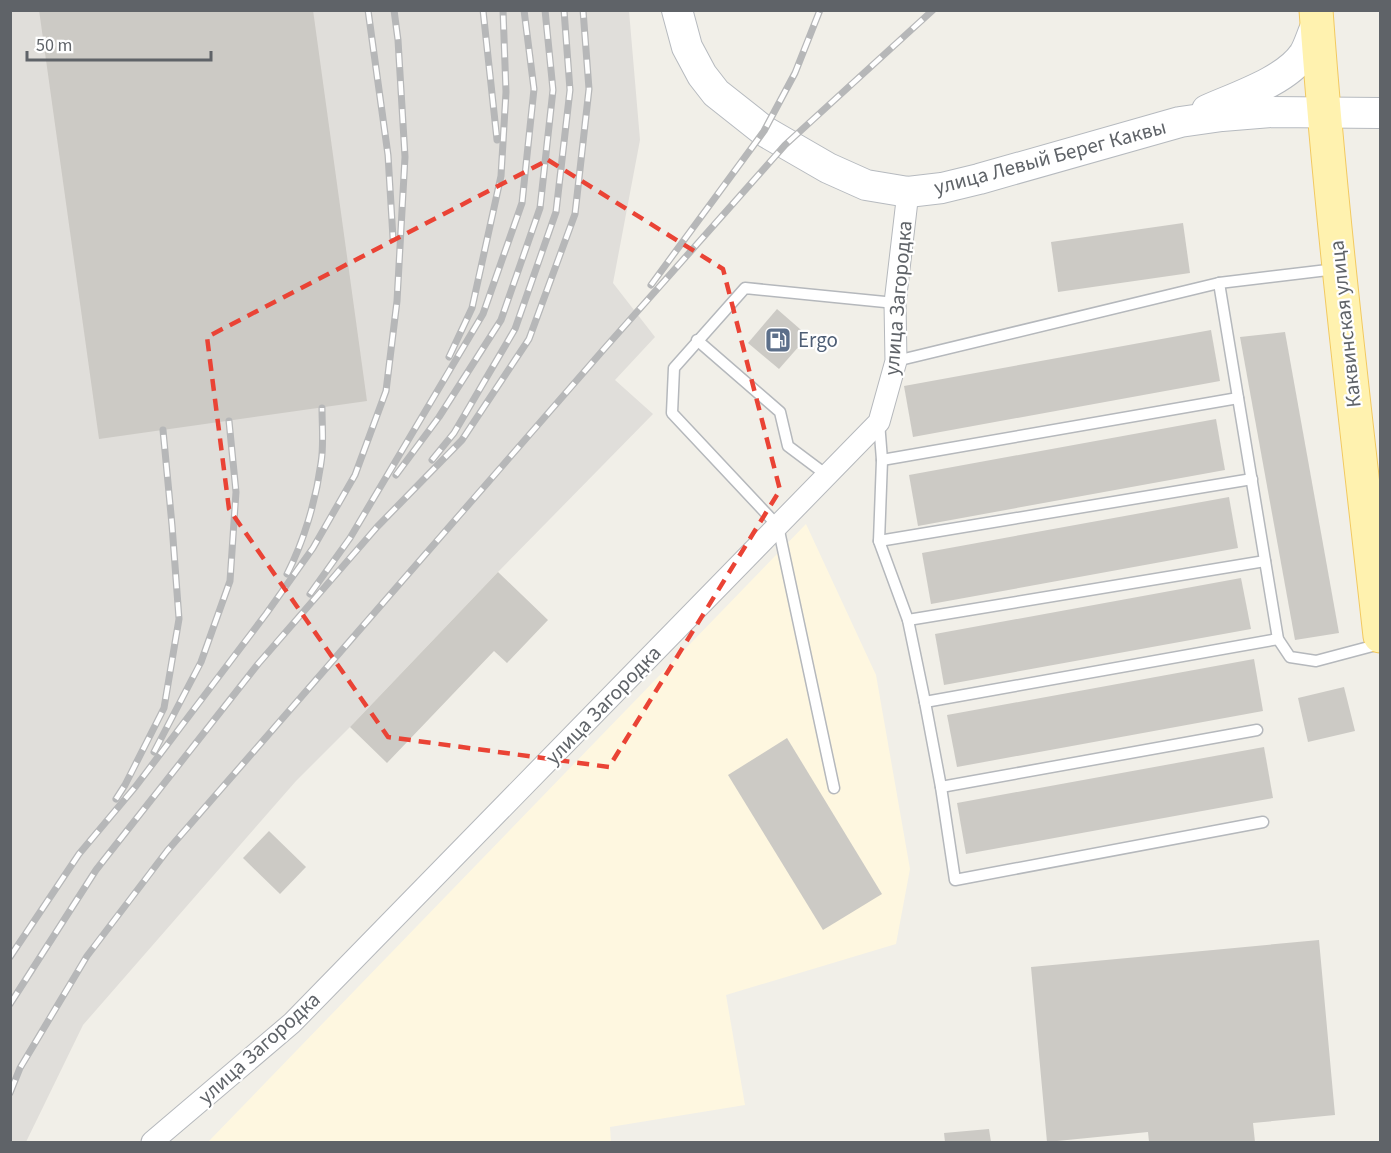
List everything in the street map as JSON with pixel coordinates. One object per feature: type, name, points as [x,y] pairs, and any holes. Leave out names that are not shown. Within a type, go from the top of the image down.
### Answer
[{"type":"main road","name":"улица Левый Берег Каквы","points":[[677,10],[687,47],[702,75],[716,93],[764,131],[828,168],[866,185],[908,192],[942,188],[979,179],[1180,122],[1272,112],[1380,113]]},
{"type":"main road","name":"Каквинская улица","points":[[1316,17],[1339,269],[1380,636]]},
{"type":"main road","points":[[1180,122],[1269,82],[1291,69],[1304,54],[1316,17]]},
{"type":"street","name":"улица Загородка","points":[[152,1143],[292,1023],[879,422],[896,361],[895,303],[908,192]]},
{"type":"lane","points":[[896,361],[1219,283],[1339,269]]},
{"type":"lane","points":[[1219,283],[1278,639],[1290,657],[1316,661],[1380,644]]},
{"type":"lane","points":[[834,788],[778,526],[672,413],[674,368],[745,288],[895,303]]},
{"type":"lane","points":[[697,340],[780,412],[788,446],[828,476]]},
{"type":"lane","points":[[882,460],[1238,398]]},
{"type":"lane","points":[[879,422],[882,460],[879,541],[908,620],[926,702],[955,880],[1263,822]]},
{"type":"lane","points":[[879,541],[1252,479]]},
{"type":"lane","points":[[908,620],[1265,561]]},
{"type":"lane","points":[[926,702],[1278,639]]},
{"type":"lane","points":[[941,787],[1257,730]]},
{"type":"highlighted area","points":[[548,160],[723,269],[780,490],[609,767],[388,737],[229,509],[207,337]]},
{"type":"shaded area","points":[[10,11],[629,11],[640,140],[613,283],[655,337],[615,380],[653,414],[296,781],[83,1025],[26,1142],[10,1142]]},
{"type":"shaded area","points":[[806,524],[876,675],[910,869],[896,944],[726,995],[745,1105],[610,1127],[611,1142],[208,1142]]},
{"type":"building","points":[[39,10],[313,10],[367,401],[99,439]]},
{"type":"building","points":[[1183,223],[1190,273],[1058,292],[1051,242]]},
{"type":"building","name":"Ergo","points":[[777,309],[808,336],[779,369],[748,343]]},
{"type":"building","points":[[1211,330],[1220,381],[913,437],[904,386]]},
{"type":"building","points":[[1285,332],[1339,633],[1295,640],[1240,337]]},
{"type":"building","points":[[1216,419],[1225,470],[918,526],[909,475]]},
{"type":"building","points":[[1229,497],[1238,548],[931,604],[922,553]]},
{"type":"building","points":[[498,572],[548,620],[507,663],[494,651],[387,763],[350,727]]},
{"type":"building","points":[[1241,578],[1251,629],[944,685],[935,634]]},
{"type":"building","points":[[1254,659],[1263,711],[957,767],[947,715]]},
{"type":"building","points":[[1344,687],[1355,731],[1308,742],[1298,698]]},
{"type":"building","points":[[787,738],[882,894],[823,930],[728,775]]},
{"type":"building","points":[[1264,747],[1273,798],[966,854],[957,803]]},
{"type":"building","points":[[269,831],[306,867],[280,894],[243,858]]},
{"type":"building","points":[[1319,940],[1335,1115],[1253,1123],[1255,1142],[1149,1142],[1148,1132],[1047,1142],[1031,967]]},
{"type":"building","points":[[989,1129],[991,1142],[945,1142],[944,1133]]},
{"type":"railway","points":[[368,10],[388,155],[393,238]]},
{"type":"railway","points":[[10,957],[79,854],[136,786],[266,614],[313,548],[355,475],[386,391],[397,301],[405,157],[394,10]]},
{"type":"railway","points":[[483,10],[497,140]]},
{"type":"railway","points":[[449,357],[472,308],[501,176],[506,92],[503,10]]},
{"type":"railway","points":[[310,594],[350,538],[483,314],[522,203],[534,89],[524,10]]},
{"type":"railway","points":[[396,475],[439,417],[501,320],[540,208],[553,90],[545,10]]},
{"type":"railway","points":[[432,460],[454,433],[515,329],[556,212],[570,90],[564,10]]},
{"type":"railway","points":[[10,1004],[96,870],[258,664],[377,527],[462,440],[529,339],[575,214],[589,89],[583,10]]},
{"type":"railway","points":[[651,285],[764,131],[795,73],[820,10]]},
{"type":"railway","points":[[10,1093],[20,1068],[87,956],[167,851],[604,349],[785,145],[933,10]]},
{"type":"railway","points":[[287,574],[304,534],[316,491],[321,463],[322,408]]},
{"type":"railway","points":[[154,752],[201,662],[230,581],[236,492],[229,421]]},
{"type":"railway","points":[[116,799],[164,708],[179,619],[163,430]]},
{"type":"place","name":"Ergo","points":[[778,340]]}]
